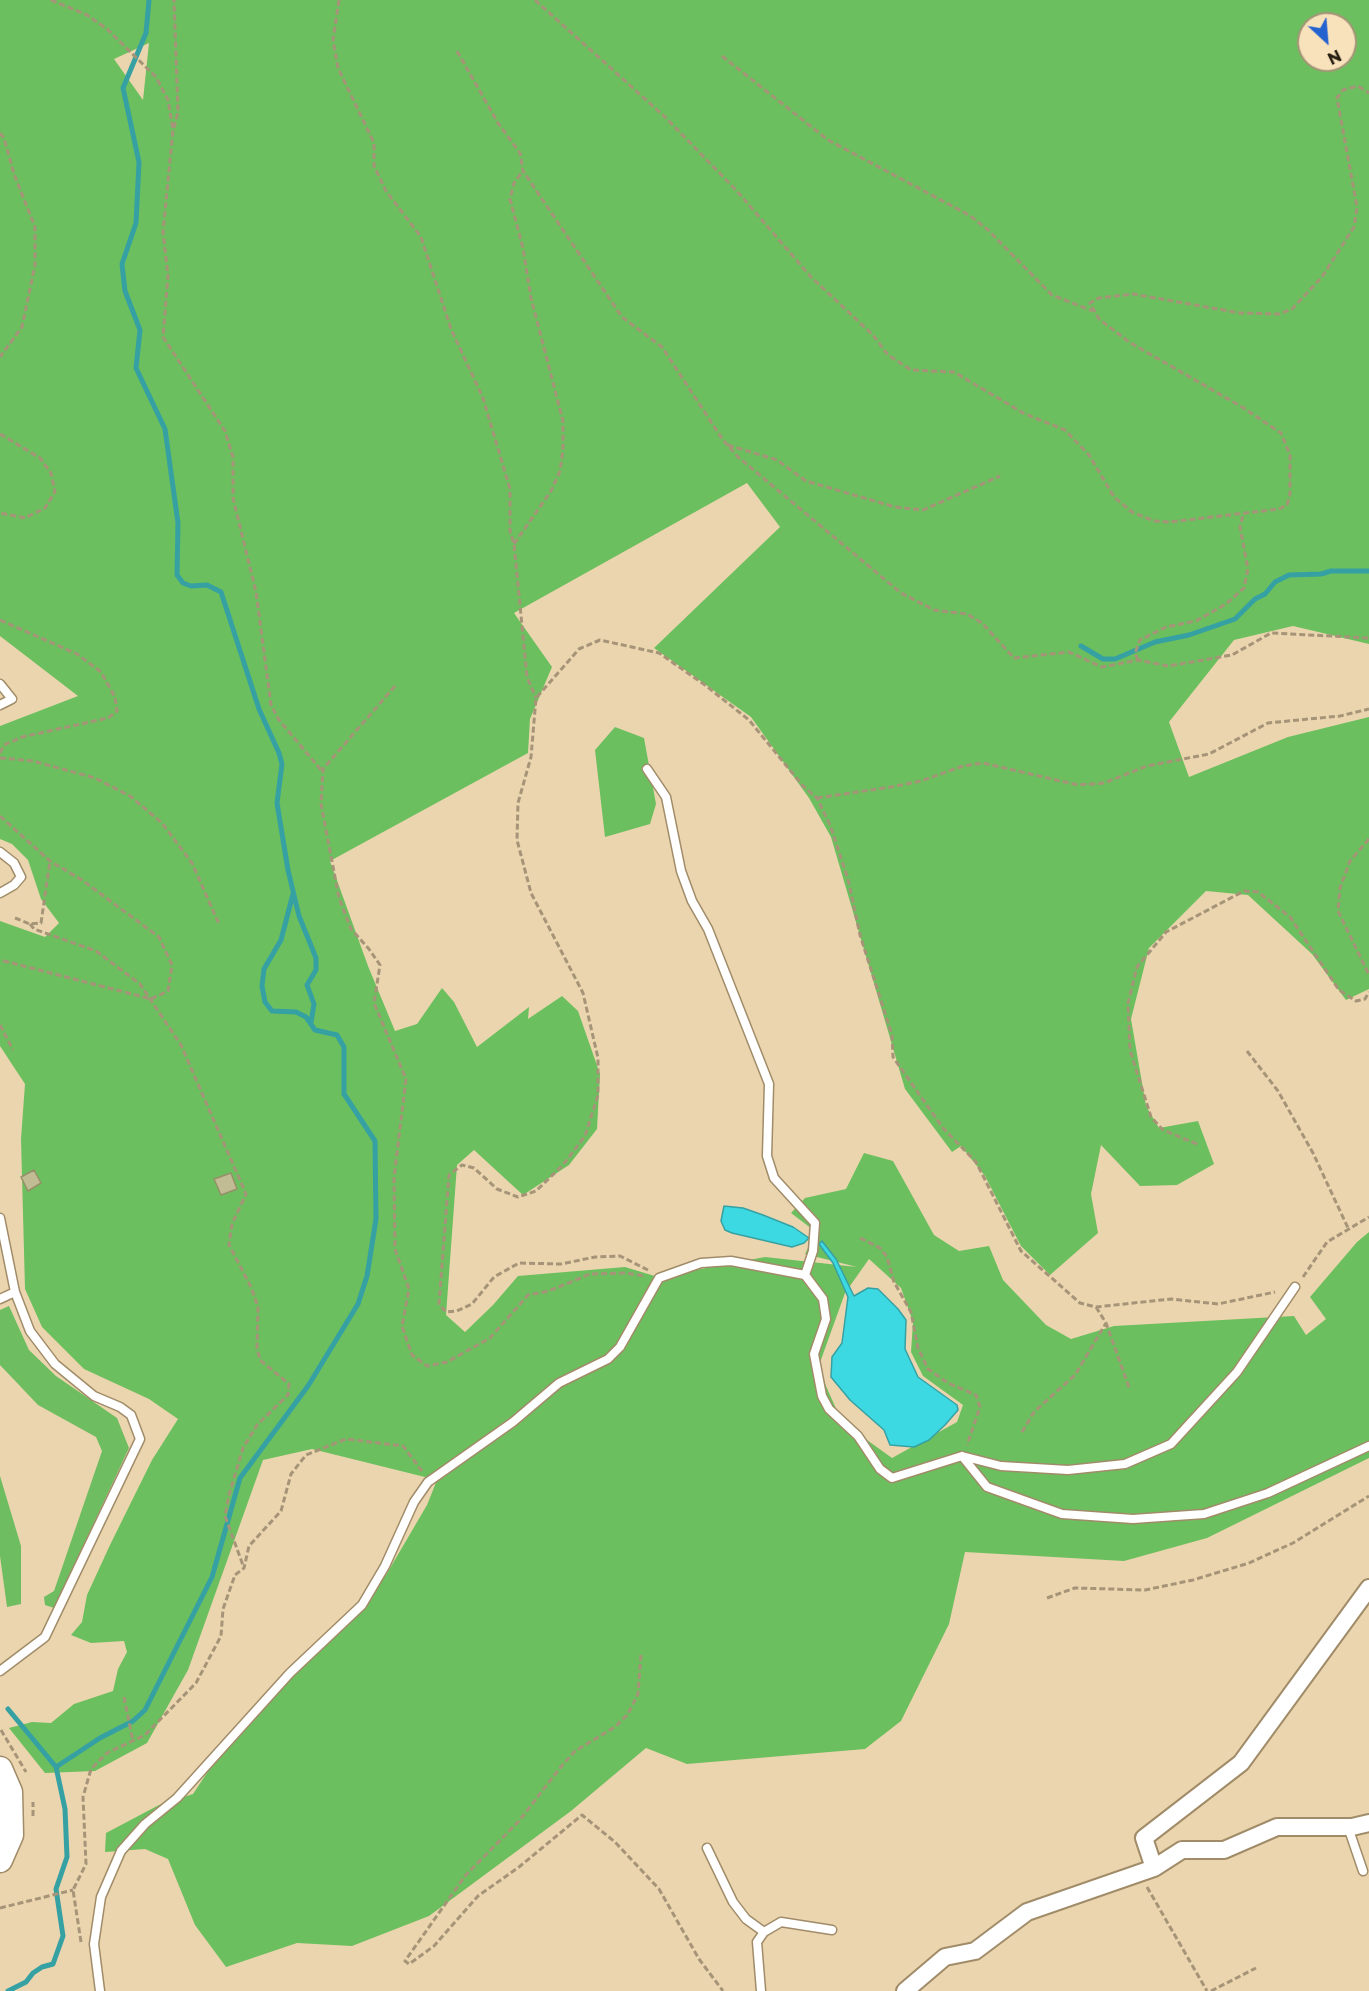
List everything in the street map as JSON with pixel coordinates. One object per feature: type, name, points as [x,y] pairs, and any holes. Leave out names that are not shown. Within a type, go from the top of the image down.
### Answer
[{"type":"street","points":[[1154,1868],[1144,1838],[1241,1763],[1369,1588]]},
{"type":"street","points":[[0,1769],[10,1792],[11,1835],[0,1860]]},
{"type":"street","points":[[905,1991],[945,1957],[975,1951],[1027,1912],[1154,1868],[1182,1850],[1224,1850],[1277,1827],[1348,1827],[1369,1823]]},
{"type":"lane","points":[[0,684],[12,699],[0,705]]},
{"type":"lane","points":[[647,769],[666,797],[681,871],[692,901],[708,929],[769,1084],[767,1156],[774,1178],[815,1223],[813,1251],[805,1275]]},
{"type":"lane","points":[[0,852],[14,863],[21,877],[14,885],[0,893]]},
{"type":"lane","points":[[0,1218],[15,1292],[30,1331],[55,1364],[94,1396],[120,1407],[131,1415],[140,1439],[45,1637],[0,1671]]},
{"type":"lane","points":[[100,1991],[94,1944],[101,1897],[121,1851],[145,1824],[177,1798],[290,1673],[362,1605],[385,1566],[414,1502],[428,1482],[513,1422],[559,1383],[608,1359],[620,1347],[659,1278],[701,1263],[731,1261],[805,1275],[823,1299],[826,1318],[814,1354],[822,1396],[829,1409],[858,1436],[880,1469],[892,1478],[962,1456],[1001,1466],[1068,1470],[1125,1464],[1172,1444],[1237,1372],[1295,1287]]},
{"type":"lane","points":[[0,1299],[15,1292]]},
{"type":"lane","points":[[962,1456],[987,1487],[1062,1514],[1133,1520],[1204,1514],[1268,1493],[1369,1446]]},
{"type":"lane","points":[[1348,1827],[1363,1871]]},
{"type":"lane","points":[[707,1848],[733,1902],[746,1919],[764,1932]]},
{"type":"lane","points":[[761,1991],[757,1942],[764,1932],[781,1922],[832,1930]]},
{"type":"path","points":[[51,0],[87,15],[107,29],[140,59],[156,77],[168,100],[173,130]]},
{"type":"path","points":[[174,0],[178,112],[173,130],[163,232],[168,276],[164,337],[225,431],[234,457],[232,498],[256,592],[271,705],[279,720],[323,772]]},
{"type":"path","points":[[339,0],[333,40],[338,68],[374,143],[374,166],[386,191],[421,237],[451,329],[483,398],[510,489],[510,531],[514,544],[527,677],[536,698],[531,758],[518,803],[517,840],[531,893],[583,993],[598,1058],[598,1095],[585,1137],[563,1165],[536,1191],[518,1197],[497,1189],[474,1168],[462,1165],[449,1174],[439,1304],[446,1312],[457,1311],[472,1304],[494,1276],[519,1263],[561,1264],[595,1257],[620,1256],[659,1278]]},
{"type":"path","points":[[535,0],[664,116],[736,190],[811,277],[873,335],[888,355],[911,370],[954,372],[1025,414],[1065,430],[1089,455],[1114,497],[1132,512],[1154,521],[1170,522],[1280,509],[1287,505],[1290,494],[1290,455],[1281,433],[1242,407],[1129,342],[1099,319],[1090,303],[1099,298],[1133,294],[1240,313],[1279,314],[1292,309],[1322,277],[1354,227],[1357,207],[1337,98],[1343,90],[1358,86],[1369,93]]},
{"type":"path","points":[[457,51],[498,123],[520,153],[523,171],[622,317],[662,347],[727,445],[901,593],[934,610],[967,614],[982,623],[1014,658],[1070,652],[1102,667],[1138,660],[1168,666],[1232,655],[1271,633],[1369,638]]},
{"type":"path","points":[[722,56],[828,140],[969,215],[987,229],[1052,295],[1093,311]]},
{"type":"path","points":[[0,133],[4,138],[14,174],[35,227],[35,265],[22,327],[0,357]]},
{"type":"path","points":[[514,544],[551,491],[560,471],[563,450],[562,421],[531,298],[523,248],[510,199],[514,183],[523,171]]},
{"type":"path","points":[[0,434],[40,458],[51,473],[55,492],[45,508],[25,518],[0,513]]},
{"type":"path","points":[[727,445],[777,460],[806,481],[896,507],[923,510],[1000,476]]},
{"type":"path","points":[[1138,660],[1135,653],[1140,640],[1166,627],[1196,621],[1226,604],[1244,588],[1248,569],[1240,527],[1243,515]]},
{"type":"path","points":[[0,620],[77,654],[101,672],[115,697],[117,711],[108,718],[22,737],[4,745],[0,753]]},
{"type":"path","points":[[536,698],[579,649],[600,640],[659,653],[748,720],[802,786],[817,798],[830,825],[848,879],[860,935],[892,1035],[893,1057],[943,1128],[976,1162],[1022,1251],[1080,1303],[1096,1307],[1171,1299],[1218,1304],[1295,1287],[1327,1242],[1369,1217]]},
{"type":"path","points":[[395,686],[323,772],[321,804],[339,898],[351,929],[380,965],[374,1003],[406,1079],[394,1178],[395,1249],[409,1289],[402,1326],[412,1355],[427,1366],[447,1362],[490,1338],[528,1295],[549,1291],[590,1275],[625,1273],[659,1278]]},
{"type":"path","points":[[817,798],[891,788],[921,781],[963,766],[983,763],[1078,785],[1104,783],[1147,766],[1209,754],[1268,723],[1340,716],[1369,709]]},
{"type":"path","points":[[0,758],[33,761],[95,778],[130,796],[162,823],[192,863],[219,924]]},
{"type":"path","points":[[0,816],[50,861],[82,880],[159,937],[172,965],[168,992],[151,999],[0,960]]},
{"type":"path","points":[[1369,839],[1350,861],[1340,888],[1338,911],[1369,975]]},
{"type":"path","points":[[15,918],[30,924],[41,923],[50,861]]},
{"type":"path","points":[[1197,1144],[1164,1130],[1151,1117],[1131,1050],[1128,1003],[1137,967],[1166,932],[1244,891],[1258,892],[1290,917],[1339,990],[1356,1001],[1365,999],[1369,992]]},
{"type":"path","points":[[30,924],[34,929],[96,951],[140,984],[181,1045],[246,1194],[232,1224],[229,1245],[258,1307],[256,1348],[260,1360],[289,1384],[288,1395],[257,1425],[243,1448],[229,1495],[225,1516],[244,1568]]},
{"type":"path","points":[[0,1025],[13,1050]]},
{"type":"path","points":[[1247,1051],[1278,1091],[1313,1153],[1348,1228]]},
{"type":"path","points":[[860,1238],[880,1248],[887,1257],[894,1282],[911,1312],[918,1348],[928,1369],[948,1383],[976,1395],[980,1407],[962,1456]]},
{"type":"path","points":[[1096,1307],[1106,1323],[1130,1390]]},
{"type":"path","points":[[1022,1432],[1034,1412],[1075,1375],[1106,1323]]},
{"type":"path","points":[[83,1948],[79,1938],[73,1890],[86,1864],[83,1797],[92,1769],[107,1753],[146,1735],[196,1683],[221,1636],[223,1609],[235,1575],[244,1568],[249,1545],[281,1511],[291,1474],[306,1455],[346,1439],[403,1446],[414,1457],[428,1482]]},
{"type":"path","points":[[1047,1598],[1075,1588],[1145,1590],[1193,1580],[1249,1563],[1293,1543],[1369,1496]]},
{"type":"path","points":[[641,1655],[638,1694],[628,1714],[615,1727],[575,1751],[519,1821],[465,1876],[405,1961],[409,1964],[434,1946],[478,1896],[519,1867],[582,1815],[615,1842],[659,1889],[699,1959],[723,1991]]},
{"type":"path","points":[[124,1698],[133,1741]]},
{"type":"path","points":[[1154,1868],[1144,1883],[1209,1991],[1256,1968]]},
{"type":"path","points":[[0,1908],[73,1890]]},
{"type":"green space","points":[[0,0],[1369,0],[1369,644],[1293,626],[1234,640],[1169,722],[1189,777],[1288,737],[1369,717],[1369,989],[1346,1000],[1312,954],[1248,895],[1206,891],[1149,948],[1131,1019],[1146,1106],[1159,1128],[1198,1121],[1214,1164],[1177,1185],[1140,1186],[1101,1145],[1091,1194],[1098,1233],[1050,1275],[1021,1246],[985,1176],[961,1146],[952,1152],[905,1089],[831,837],[809,798],[751,717],[654,648],[780,527],[747,483],[514,613],[552,667],[530,719],[528,753],[330,861],[368,966],[395,1031],[417,1024],[442,988],[454,1002],[477,1047],[529,1007],[528,1019],[562,996],[578,1011],[600,1074],[597,1129],[569,1165],[523,1195],[474,1150],[457,1165],[446,1315],[465,1332],[518,1276],[625,1267],[658,1277],[765,1257],[857,1267],[805,1254],[816,1232],[791,1213],[805,1198],[846,1189],[864,1153],[893,1161],[934,1235],[959,1251],[989,1246],[1003,1280],[1046,1325],[1071,1339],[1114,1326],[1294,1316],[1306,1335],[1326,1319],[1310,1297],[1357,1242],[1369,1232],[1369,1458],[1207,1538],[1124,1561],[965,1552],[949,1624],[901,1721],[865,1749],[687,1764],[646,1748],[571,1811],[429,1916],[352,1946],[297,1943],[226,1967],[195,1925],[168,1859],[145,1849],[105,1852],[106,1833],[159,1805],[193,1794],[246,1714],[386,1575],[427,1505],[437,1480],[312,1449],[263,1460],[188,1670],[147,1743],[95,1771],[45,1773],[9,1728],[32,1722],[51,1723],[74,1704],[113,1691],[118,1669],[127,1652],[124,1641],[91,1643],[71,1635],[82,1622],[87,1595],[152,1460],[178,1419],[149,1399],[84,1369],[42,1327],[25,1289],[21,1139],[25,1084],[0,1046],[0,921],[45,937],[59,923],[41,899],[28,860],[12,844],[0,839],[0,726],[78,696],[0,636]],"holes":[[[149,43],[143,100],[114,59]],[[869,1259],[901,1288],[913,1322],[911,1352],[923,1376],[963,1405],[957,1422],[892,1458],[842,1422],[818,1368],[845,1293]]]},
{"type":"green space","points":[[615,727],[644,738],[656,804],[650,824],[605,837],[595,750]]},
{"type":"green space","points":[[9,1306],[29,1350],[56,1376],[117,1418],[129,1448],[54,1608],[45,1605],[44,1597],[54,1591],[102,1451],[96,1437],[38,1405],[0,1365],[0,1310]]},
{"type":"green space","points":[[0,1476],[21,1546],[21,1604],[7,1607],[0,1556]]},
{"type":"water","points":[[724,1206],[743,1208],[763,1215],[793,1227],[809,1238],[804,1243],[792,1247],[732,1233],[725,1230],[721,1221]]},
{"type":"water","points":[[822,1241],[836,1259],[854,1296],[868,1288],[878,1289],[898,1309],[906,1320],[905,1349],[918,1377],[957,1405],[958,1410],[929,1440],[914,1447],[890,1445],[884,1430],[850,1400],[831,1377],[832,1357],[842,1343],[848,1297],[833,1263],[819,1244]]},
{"type":"building","points":[[34,1170],[41,1183],[28,1191],[21,1177]]},
{"type":"building","points":[[231,1173],[237,1189],[221,1195],[214,1179]]},
{"type":"waterway","points":[[149,0],[146,33],[123,88],[139,162],[136,223],[122,264],[125,291],[140,330],[136,368],[165,429],[178,523],[177,575],[183,583],[191,586],[207,585],[221,592],[259,709],[282,764],[277,803],[288,870],[299,916],[316,958],[316,970],[307,985],[314,1004],[311,1022]]},
{"type":"waterway","points":[[1081,646],[1103,659],[1115,659],[1155,642],[1189,635],[1235,619],[1255,599],[1265,594],[1275,582],[1289,575],[1321,574],[1331,571],[1369,571]]},
{"type":"waterway","points":[[8,1991],[26,1982],[42,1967],[53,1964],[63,1936],[56,1889],[67,1857],[65,1809],[56,1767],[100,1738],[133,1721],[145,1710],[212,1577],[240,1478],[308,1386],[358,1304],[367,1276],[376,1219],[375,1141],[344,1094],[344,1047],[337,1035],[315,1030],[306,1017],[296,1012],[272,1011],[265,1002],[262,986],[264,969],[281,940],[293,894]]},
{"type":"waterway","points":[[8,1709],[56,1767]]}]
